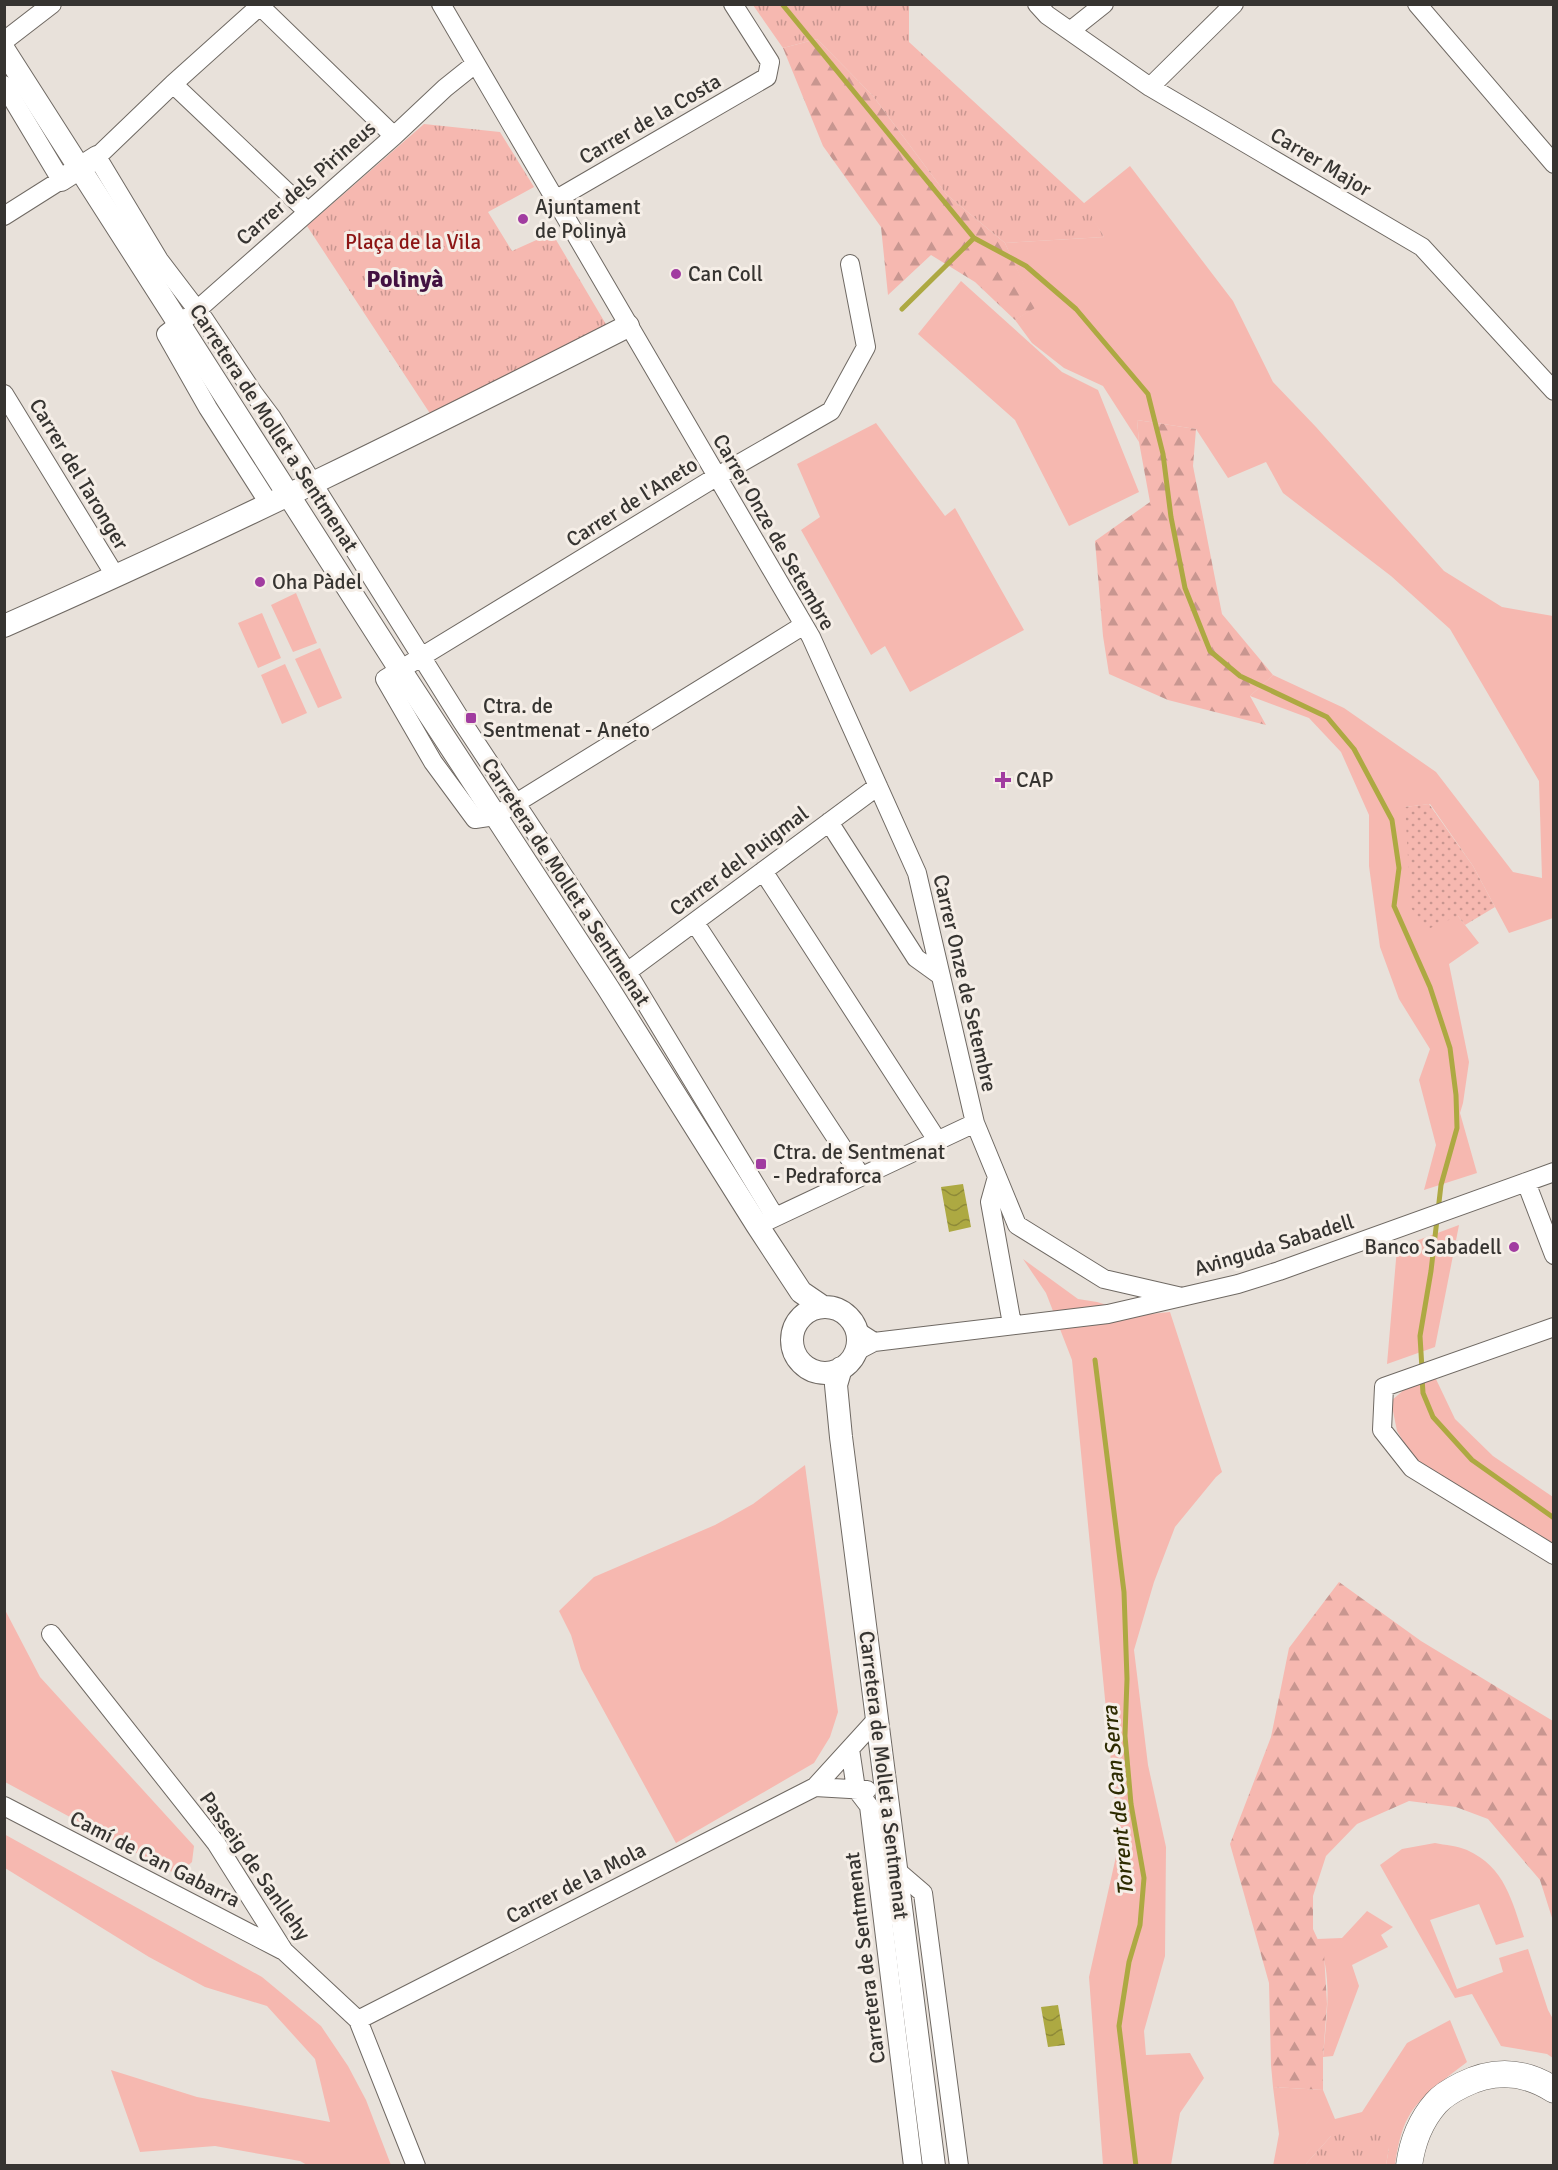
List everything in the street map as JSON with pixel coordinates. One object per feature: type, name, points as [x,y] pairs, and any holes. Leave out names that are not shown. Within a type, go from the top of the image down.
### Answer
[{"type":"main road","points":[[1409,2166],[1413,2145],[1424,2121],[1437,2102],[1455,2089],[1475,2079],[1511,2073],[1524,2076],[1554,2090]]},
{"type":"street","points":[[4,41],[52,4]]},
{"type":"street","name":"Carrer Onze de Setembre","points":[[441,4],[627,326],[804,625],[917,873],[975,1123]]},
{"type":"street","name":"Carrer de la Costa","points":[[555,200],[767,76],[770,62],[733,4]]},
{"type":"street","name":"Carrer Major","points":[[1036,4],[1047,15],[1150,87],[1422,247],[1554,392]]},
{"type":"street","points":[[1070,31],[1104,4]]},
{"type":"street","points":[[1150,87],[1234,4]]},
{"type":"street","points":[[1417,4],[1554,164]]},
{"type":"street","points":[[4,216],[80,169],[261,5],[394,136]]},
{"type":"street","name":"Carretera de Mollet a Sentmenat","points":[[4,50],[181,322],[280,500],[393,675],[495,816],[766,1221]]},
{"type":"street","name":"Carrer dels Pirineus","points":[[181,322],[475,64]]},
{"type":"street","points":[[173,84],[308,212]]},
{"type":"street","name":"Carretera de Mollet a Sentmenat","points":[[4,85],[80,169]]},
{"type":"street","name":"Carrer de l'Aneto","points":[[393,675],[717,477],[831,411],[866,347],[850,264]]},
{"type":"street","name":"Carretera de Mollet a Sentmenat","points":[[181,322],[254,394],[272,418],[473,739],[627,972],[766,1221],[801,1292],[823,1307],[837,1309],[850,1318],[848,1358],[876,1720],[934,2166]]},
{"type":"street","points":[[4,626],[116,577],[280,500],[627,326]]},
{"type":"street","name":"Carrer del Taronger","points":[[4,394],[116,577]]},
{"type":"street","points":[[495,816],[804,625]]},
{"type":"street","name":"Carrer del Puigmal","points":[[627,972],[878,786]]},
{"type":"street","points":[[829,822],[916,958],[941,976]]},
{"type":"street","points":[[764,872],[938,1140]]},
{"type":"street","points":[[695,923],[861,1176]]},
{"type":"street","points":[[766,1221],[975,1123]]},
{"type":"street","name":"Avinguda Sabadell","points":[[975,1123],[1017,1225],[1104,1279],[1182,1297],[1280,1271],[1554,1172]]},
{"type":"street","points":[[997,1177],[990,1202],[1012,1324]]},
{"type":"street","points":[[1526,1182],[1554,1255]]},
{"type":"street","points":[[801,1292],[801,1316]]},
{"type":"street","points":[[823,1307],[811,1309],[801,1316],[793,1329],[792,1344],[797,1359],[808,1369],[848,1358],[1012,1324],[1108,1314],[1182,1297]]},
{"type":"street","points":[[1554,1327],[1384,1387],[1382,1430],[1412,1468],[1554,1555]]},
{"type":"street","name":"Passeig de Sanllehy","points":[[51,1634],[216,1843],[284,1951],[358,2020],[416,2166]]},
{"type":"street","name":"Carrer de la Mola","points":[[358,2020],[815,1787],[876,1720]]},
{"type":"street","name":"Carretera de Sentmenat","points":[[850,1749],[856,1789],[869,1806],[913,2166]]},
{"type":"street","name":"Carrer de la Mola","points":[[815,1787],[885,1791]]},
{"type":"street","name":"Camí de Can Gabarra","points":[[4,1806],[284,1951]]},
{"type":"street","name":"Carretera de Sentmenat","points":[[895,1869],[923,1893],[959,2166]]},
{"type":"green space","points":[[753,5],[909,5],[909,42],[1084,203],[1104,237],[1005,243],[946,194],[873,96],[817,39],[783,48]]},
{"type":"green space","points":[[817,39],[873,96],[946,194],[1005,243],[1035,308],[1015,320],[975,282],[931,255],[888,295],[881,227],[823,146],[783,48]]},
{"type":"green space","name":"Plaça de la Vila","points":[[424,124],[500,132],[534,187],[488,212],[512,251],[552,233],[607,326],[431,415],[307,226]]},
{"type":"green space","points":[[1130,166],[1233,301],[1273,382],[1444,571],[1502,607],[1553,616],[1553,918],[1509,933],[1473,866],[1430,804],[1405,807],[1458,916],[1479,943],[1449,964],[1469,1062],[1460,1113],[1477,1173],[1424,1190],[1436,1145],[1419,1080],[1430,1049],[1399,999],[1380,947],[1369,866],[1369,815],[1341,752],[1309,718],[1250,696],[1273,675],[1344,708],[1436,772],[1513,872],[1542,878],[1539,781],[1450,629],[1391,576],[1283,493],[1266,462],[1228,478],[1196,429],[1137,420],[1139,442],[1103,386],[1064,368],[1032,343],[1015,320],[1034,308],[1005,243],[1104,237],[1083,204]]},
{"type":"green space","points":[[961,281],[1062,372],[1098,390],[1139,492],[1069,526],[1015,420],[918,334]]},
{"type":"green space","points":[[1137,420],[1196,429],[1193,466],[1222,614],[1273,675],[1250,696],[1266,725],[1168,700],[1109,674],[1103,636],[1095,541],[1150,502]]},
{"type":"green space","points":[[876,423],[945,516],[955,508],[1024,630],[910,692],[885,646],[871,655],[801,530],[820,517],[797,464]]},
{"type":"green space","points":[[296,593],[317,643],[293,652],[271,605]]},
{"type":"green space","points":[[262,613],[281,658],[258,668],[238,623]]},
{"type":"green space","points":[[320,648],[342,698],[318,708],[295,659]]},
{"type":"green space","points":[[285,664],[307,713],[282,724],[261,675]]},
{"type":"green space","points":[[1429,804],[1473,866],[1495,907],[1465,925],[1458,916],[1428,929],[1411,908],[1405,807]]},
{"type":"green space","points":[[1459,1225],[1435,1347],[1387,1364],[1397,1248]]},
{"type":"green space","points":[[1023,1259],[1078,1299],[1097,1302],[1140,1315],[1170,1312],[1222,1472],[1175,1527],[1154,1582],[1134,1650],[1148,1765],[1166,1847],[1165,1956],[1144,2031],[1146,2055],[1190,2053],[1204,2078],[1180,2113],[1171,2165],[1103,2165],[1089,1977],[1119,1843],[1072,1360],[1046,1293]]},
{"type":"green space","points":[[1435,1377],[1455,1419],[1493,1456],[1553,1497],[1553,1543],[1414,1459],[1397,1431],[1391,1401],[1406,1388]]},
{"type":"green space","points":[[805,1465],[838,1712],[830,1737],[814,1763],[676,1843],[581,1669],[571,1635],[559,1611],[594,1577],[715,1525],[753,1504]]},
{"type":"green space","points":[[1339,1582],[1421,1641],[1553,1721],[1553,1921],[1540,1880],[1488,1819],[1456,1807],[1409,1801],[1357,1824],[1326,1856],[1313,1896],[1313,1929],[1324,1953],[1327,2004],[1323,2090],[1273,2087],[1269,1983],[1230,1844],[1271,1737],[1289,1648]]},
{"type":"green space","points":[[4,1608],[40,1677],[194,1846],[192,1862],[182,1871],[172,1872],[5,1782]]},
{"type":"green space","points":[[4,1834],[262,1977],[321,2026],[348,2066],[366,2100],[391,2165],[307,2165],[300,2161],[215,2146],[140,2152],[111,2070],[197,2097],[330,2122],[315,2059],[267,2006],[205,1987],[149,1957],[5,1868]]},
{"type":"green space","points":[[1435,1843],[1467,1850],[1490,1866],[1499,1876],[1511,1898],[1524,1937],[1496,1945],[1479,1904],[1430,1920],[1457,1989],[1503,1972],[1499,1958],[1528,1949],[1553,2019],[1553,2058],[1547,2054],[1501,2046],[1472,1994],[1455,1998],[1380,1865],[1402,1849]]},
{"type":"green space","points":[[1367,1911],[1393,1927],[1381,1935],[1388,1947],[1352,1965],[1359,1986],[1333,2056],[1323,2057],[1328,1997],[1326,1967],[1317,1939],[1342,1938]]},
{"type":"green space","points":[[1450,2020],[1467,2062],[1435,2087],[1414,2109],[1406,2121],[1395,2165],[1386,2165],[1389,2148],[1331,2136],[1305,2165],[1273,2166],[1279,2134],[1273,2087],[1323,2090],[1335,2119],[1362,2112],[1407,2043]]},
{"type":"green space","points":[[1378,2125],[1389,2148],[1386,2165],[1305,2165],[1331,2136]]},
{"type":"water","points":[[963,1184],[971,1227],[949,1232],[941,1187]]},
{"type":"water","points":[[1058,2005],[1065,2045],[1048,2047],[1041,2007]]},
{"type":"waterway","points":[[782,4],[974,238],[1026,266],[1076,309],[1148,394],[1163,454],[1171,517],[1185,588],[1210,651],[1240,676],[1327,717],[1354,749],[1392,820],[1399,868],[1394,906],[1430,987],[1450,1048],[1456,1095],[1457,1128],[1441,1185],[1431,1271],[1420,1336],[1422,1369]]},
{"type":"waterway","points":[[902,309],[974,238]]},
{"type":"waterway","name":"Torrent de Can Serra","points":[[1095,1360],[1124,1592],[1127,1679],[1125,1736],[1131,1804],[1144,1878],[1140,1925],[1129,1962],[1119,2026],[1136,2166]]},
{"type":"waterway","points":[[1422,1378],[1423,1393],[1433,1417],[1472,1460],[1554,1518]]},
{"type":"place","name":"Ajuntament de Polinyà","points":[[523,219]]},
{"type":"place","name":"Can Coll","points":[[676,274]]},
{"type":"place","name":"Oha Pàdel","points":[[260,582]]},
{"type":"place","name":"Ctra. de Sentmenat - Aneto","points":[[471,718]]},
{"type":"place","name":"CAP","points":[[1003,780]]},
{"type":"place","name":"Ctra. de Sentmenat - Pedraforca","points":[[761,1164]]},
{"type":"place","name":"Banco Sabadell","points":[[1514,1247]]},
{"type":"district","name":"Polinyà","points":[[405,279]]}]
